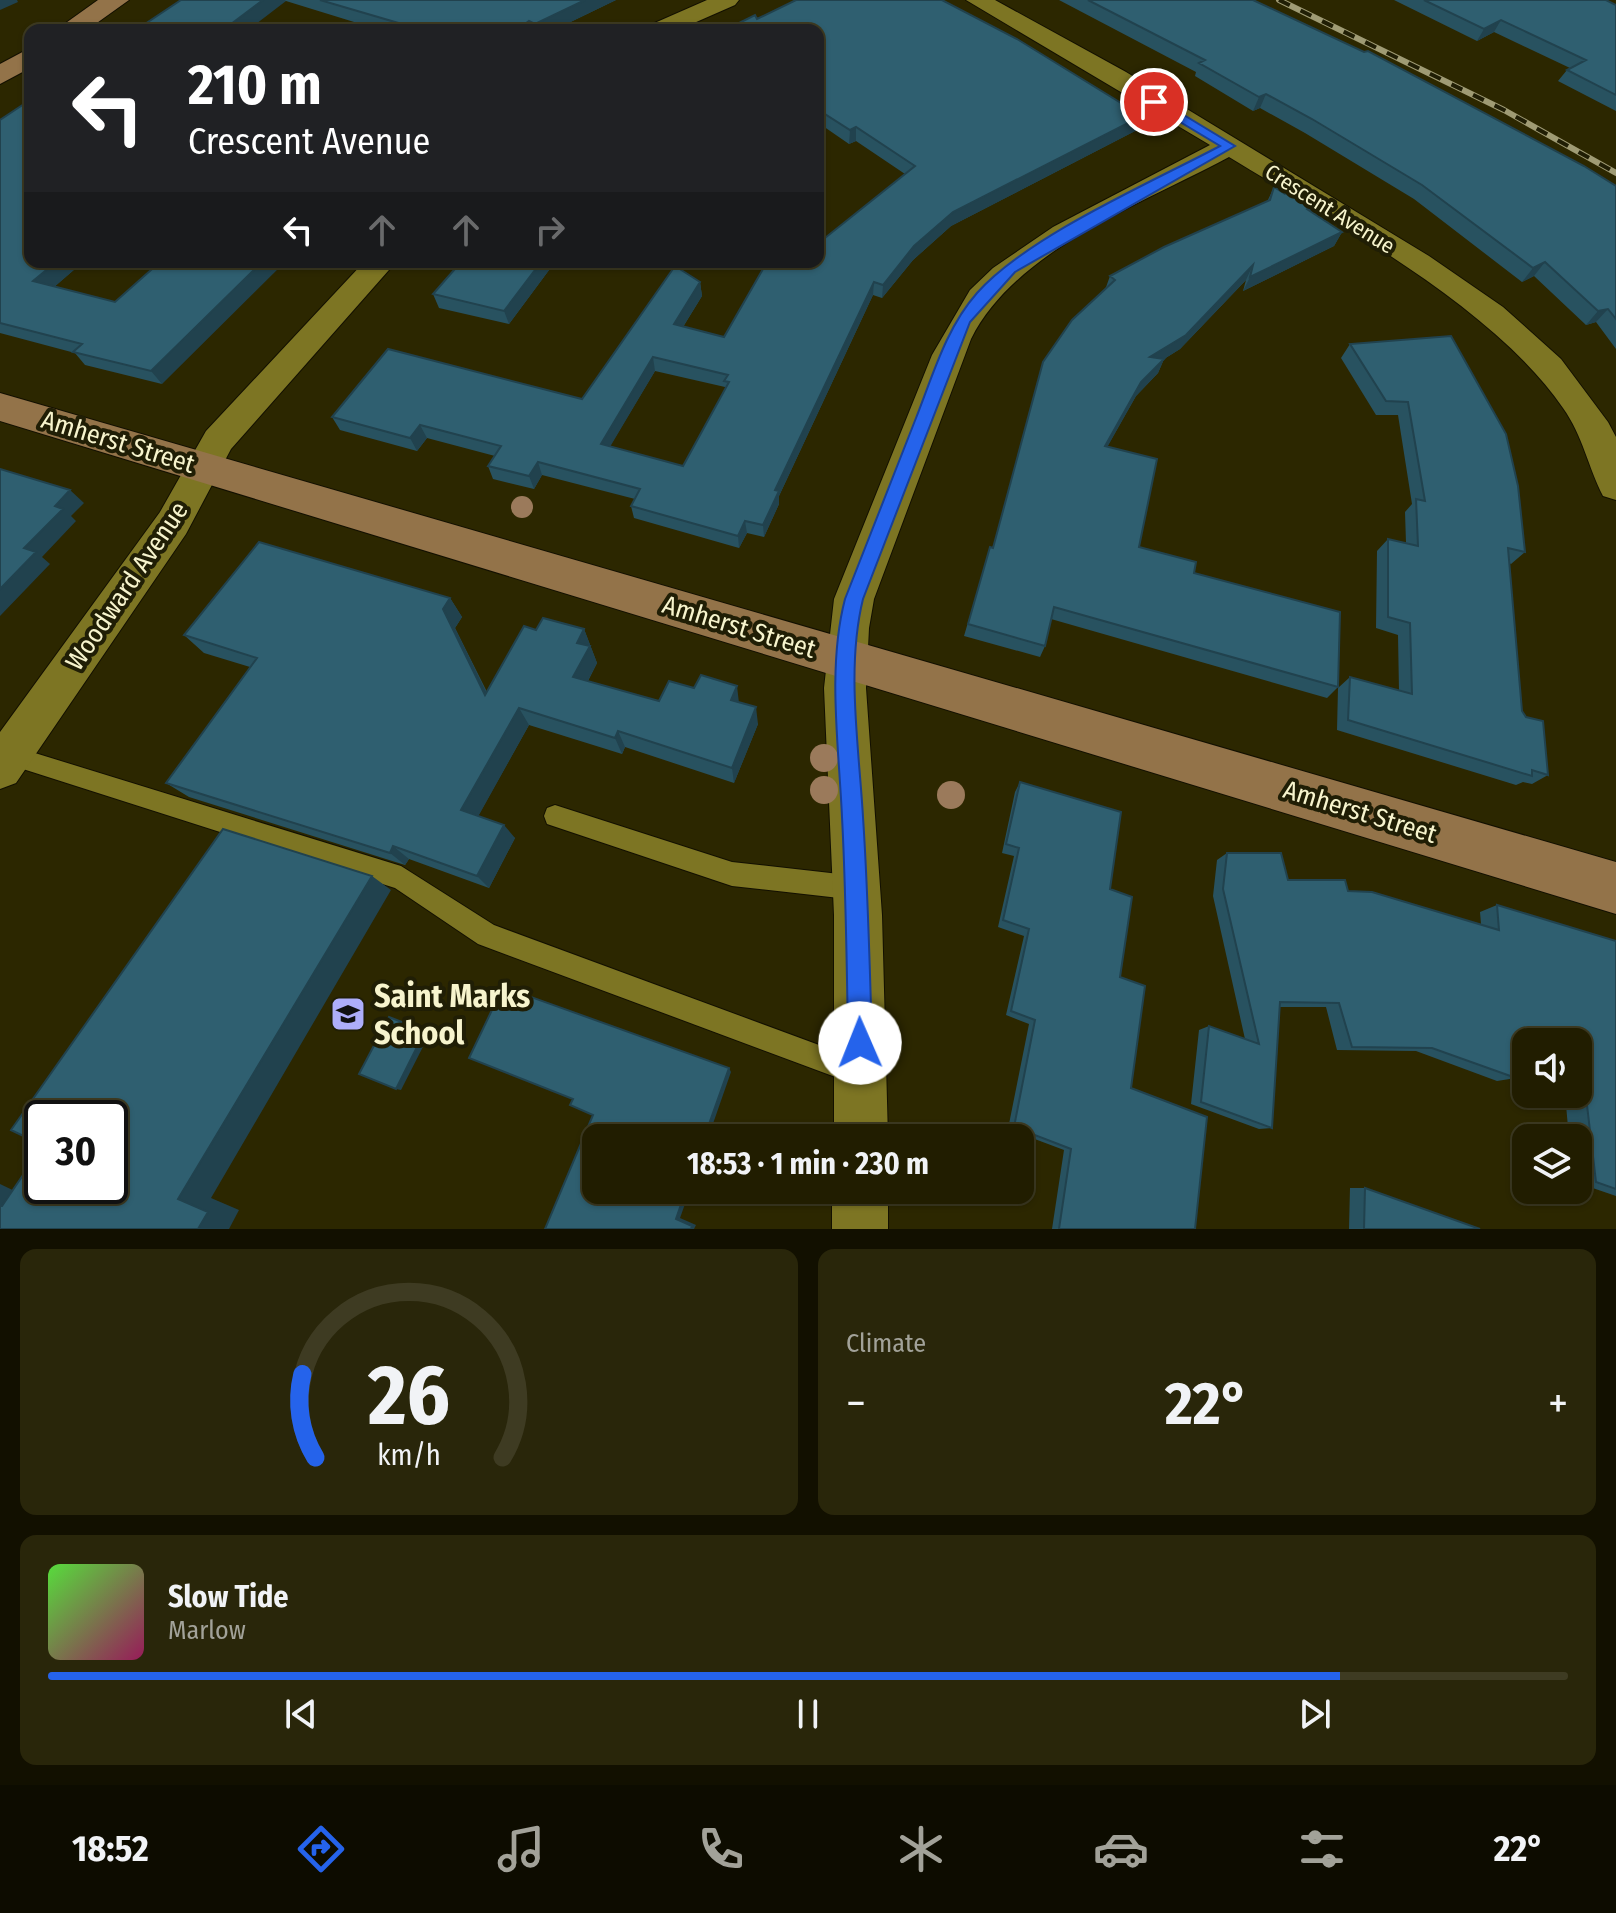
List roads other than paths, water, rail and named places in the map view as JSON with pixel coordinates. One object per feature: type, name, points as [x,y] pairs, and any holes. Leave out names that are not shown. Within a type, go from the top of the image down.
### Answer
[{"type":"street","points":[[78,24],[116,0]]},
{"type":"street","points":[[672,24],[727,0]]},
{"type":"street","name":"Crescent Avenue","points":[[978,0],[1229,146],[1404,255],[1488,312],[1534,350],[1581,407],[1601,441],[1616,486]]},
{"type":"street","points":[[0,76],[24,60]]},
{"type":"street","points":[[861,1124],[857,888],[847,659],[848,622],[854,599],[964,321],[1010,269],[1107,210],[1229,146]]},
{"type":"street","name":"Woodward Avenue","points":[[4,762],[173,523],[218,440],[376,268]]},
{"type":"street","name":"Amherst Street","points":[[0,407],[1616,888]]},
{"type":"street","points":[[860,1204],[860,1229]]},
{"type":"lane","points":[[4,762],[401,878],[487,935],[860,1074]]},
{"type":"lane","points":[[555,816],[732,874],[857,888]]},
{"type":"railway","points":[[1279,0],[1504,110],[1616,173]]},
{"type":"place","name":"Saint Marks School","points":[[348,1014]]}]
